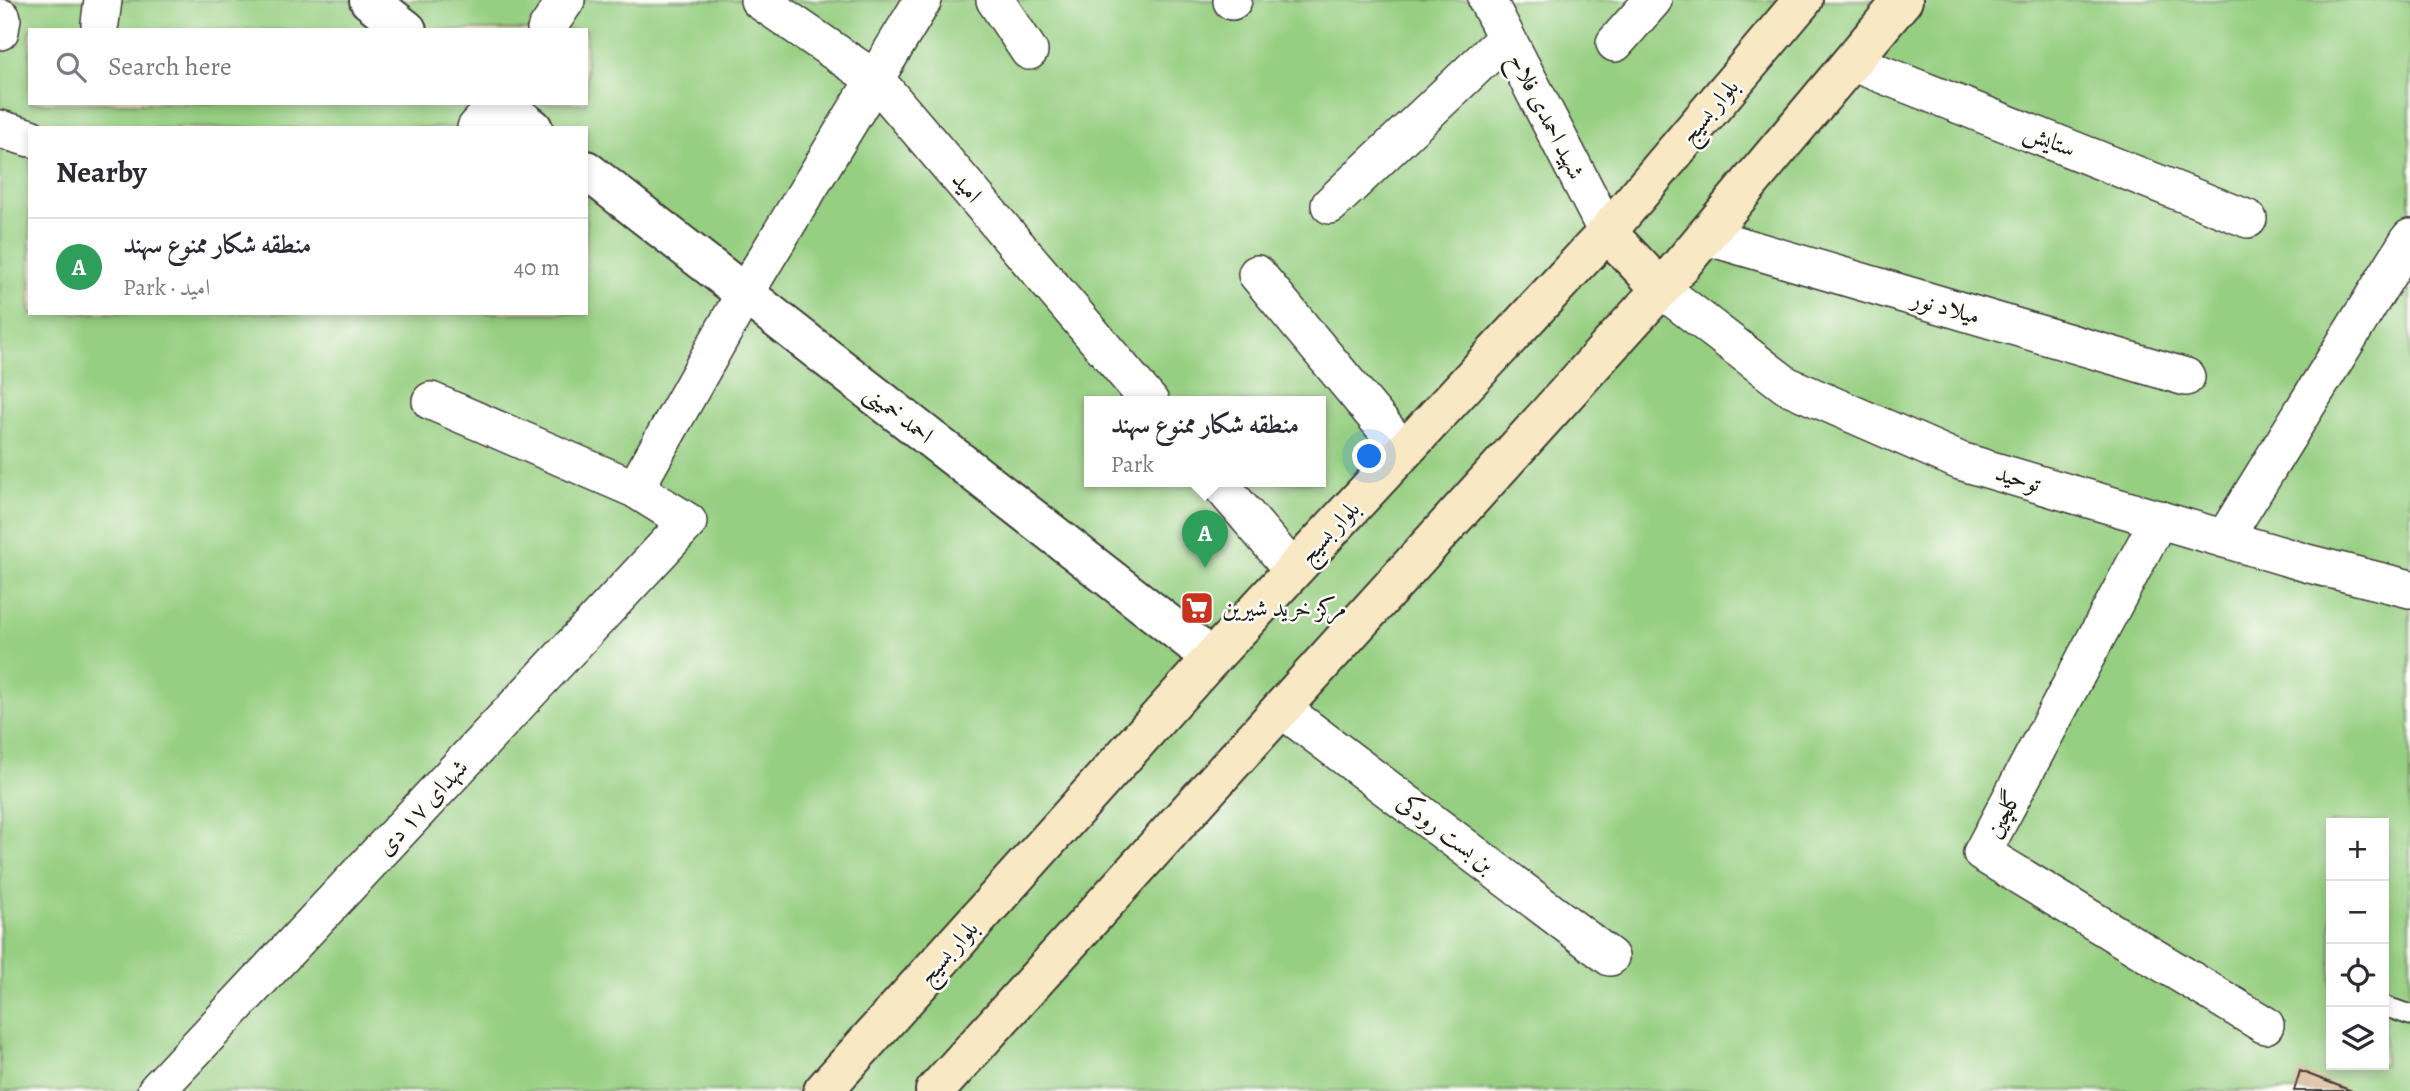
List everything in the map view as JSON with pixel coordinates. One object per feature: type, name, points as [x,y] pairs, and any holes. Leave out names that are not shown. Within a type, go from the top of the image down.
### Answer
[{"type":"main road","name":"بلوار بسیج","points":[[823,1091],[1212,658],[1607,232],[1803,0]]},
{"type":"main road","points":[[936,1091],[1661,289],[1903,0]]},
{"type":"main road","points":[[1607,232],[1661,289]]},
{"type":"street","points":[[369,0],[404,28]]},
{"type":"street","points":[[547,28],[566,0]]},
{"type":"street","name":"امید","points":[[759,0],[876,80],[1145,396]]},
{"type":"street","points":[[431,401],[635,489],[745,293],[923,0]]},
{"type":"street","points":[[995,0],[1028,51]]},
{"type":"street","name":"شهید احمدی فلاح","points":[[1487,0],[1607,232]]},
{"type":"street","points":[[1615,43],[1653,0]]},
{"type":"street","points":[[0,18],[0,31]]},
{"type":"street","points":[[1330,205],[1506,38]]},
{"type":"street","name":"ستایش","points":[[1851,62],[2248,219]]},
{"type":"street","points":[[479,126],[497,105]]},
{"type":"street","points":[[502,105],[530,126]]},
{"type":"street","points":[[0,128],[28,137]]},
{"type":"street","name":"احمد خمینی","points":[[588,172],[1212,658]]},
{"type":"street","name":"میلاد نور","points":[[1706,236],[2186,377]]},
{"type":"street","points":[[2224,539],[2410,238]]},
{"type":"street","points":[[1257,274],[1404,451]]},
{"type":"street","name":"توحید","points":[[1661,289],[1786,384],[1960,461],[2310,564],[2410,589]]},
{"type":"street","points":[[1223,487],[1293,570]]},
{"type":"street","name":"شهدای ۱۷ دی","points":[[156,1091],[688,522],[635,489]]},
{"type":"street","name":"گلچین","points":[[2158,519],[1982,853],[2265,1025]]},
{"type":"street","name":"بن بست رودکی","points":[[1282,709],[1610,957]]},
{"type":"lane","points":[[2387,1007],[2410,1015]]},
{"type":"green space","points":[[0,0],[2410,0],[2410,1091],[0,1091]]},
{"type":"building","points":[[2300,1071],[2352,1091],[2294,1091]]},
{"type":"place","name":"منطقه شکار ممنوع سهند","points":[[1205,568]]},
{"type":"place","name":"مرکز خرید شیرین","points":[[1197,608]]}]
